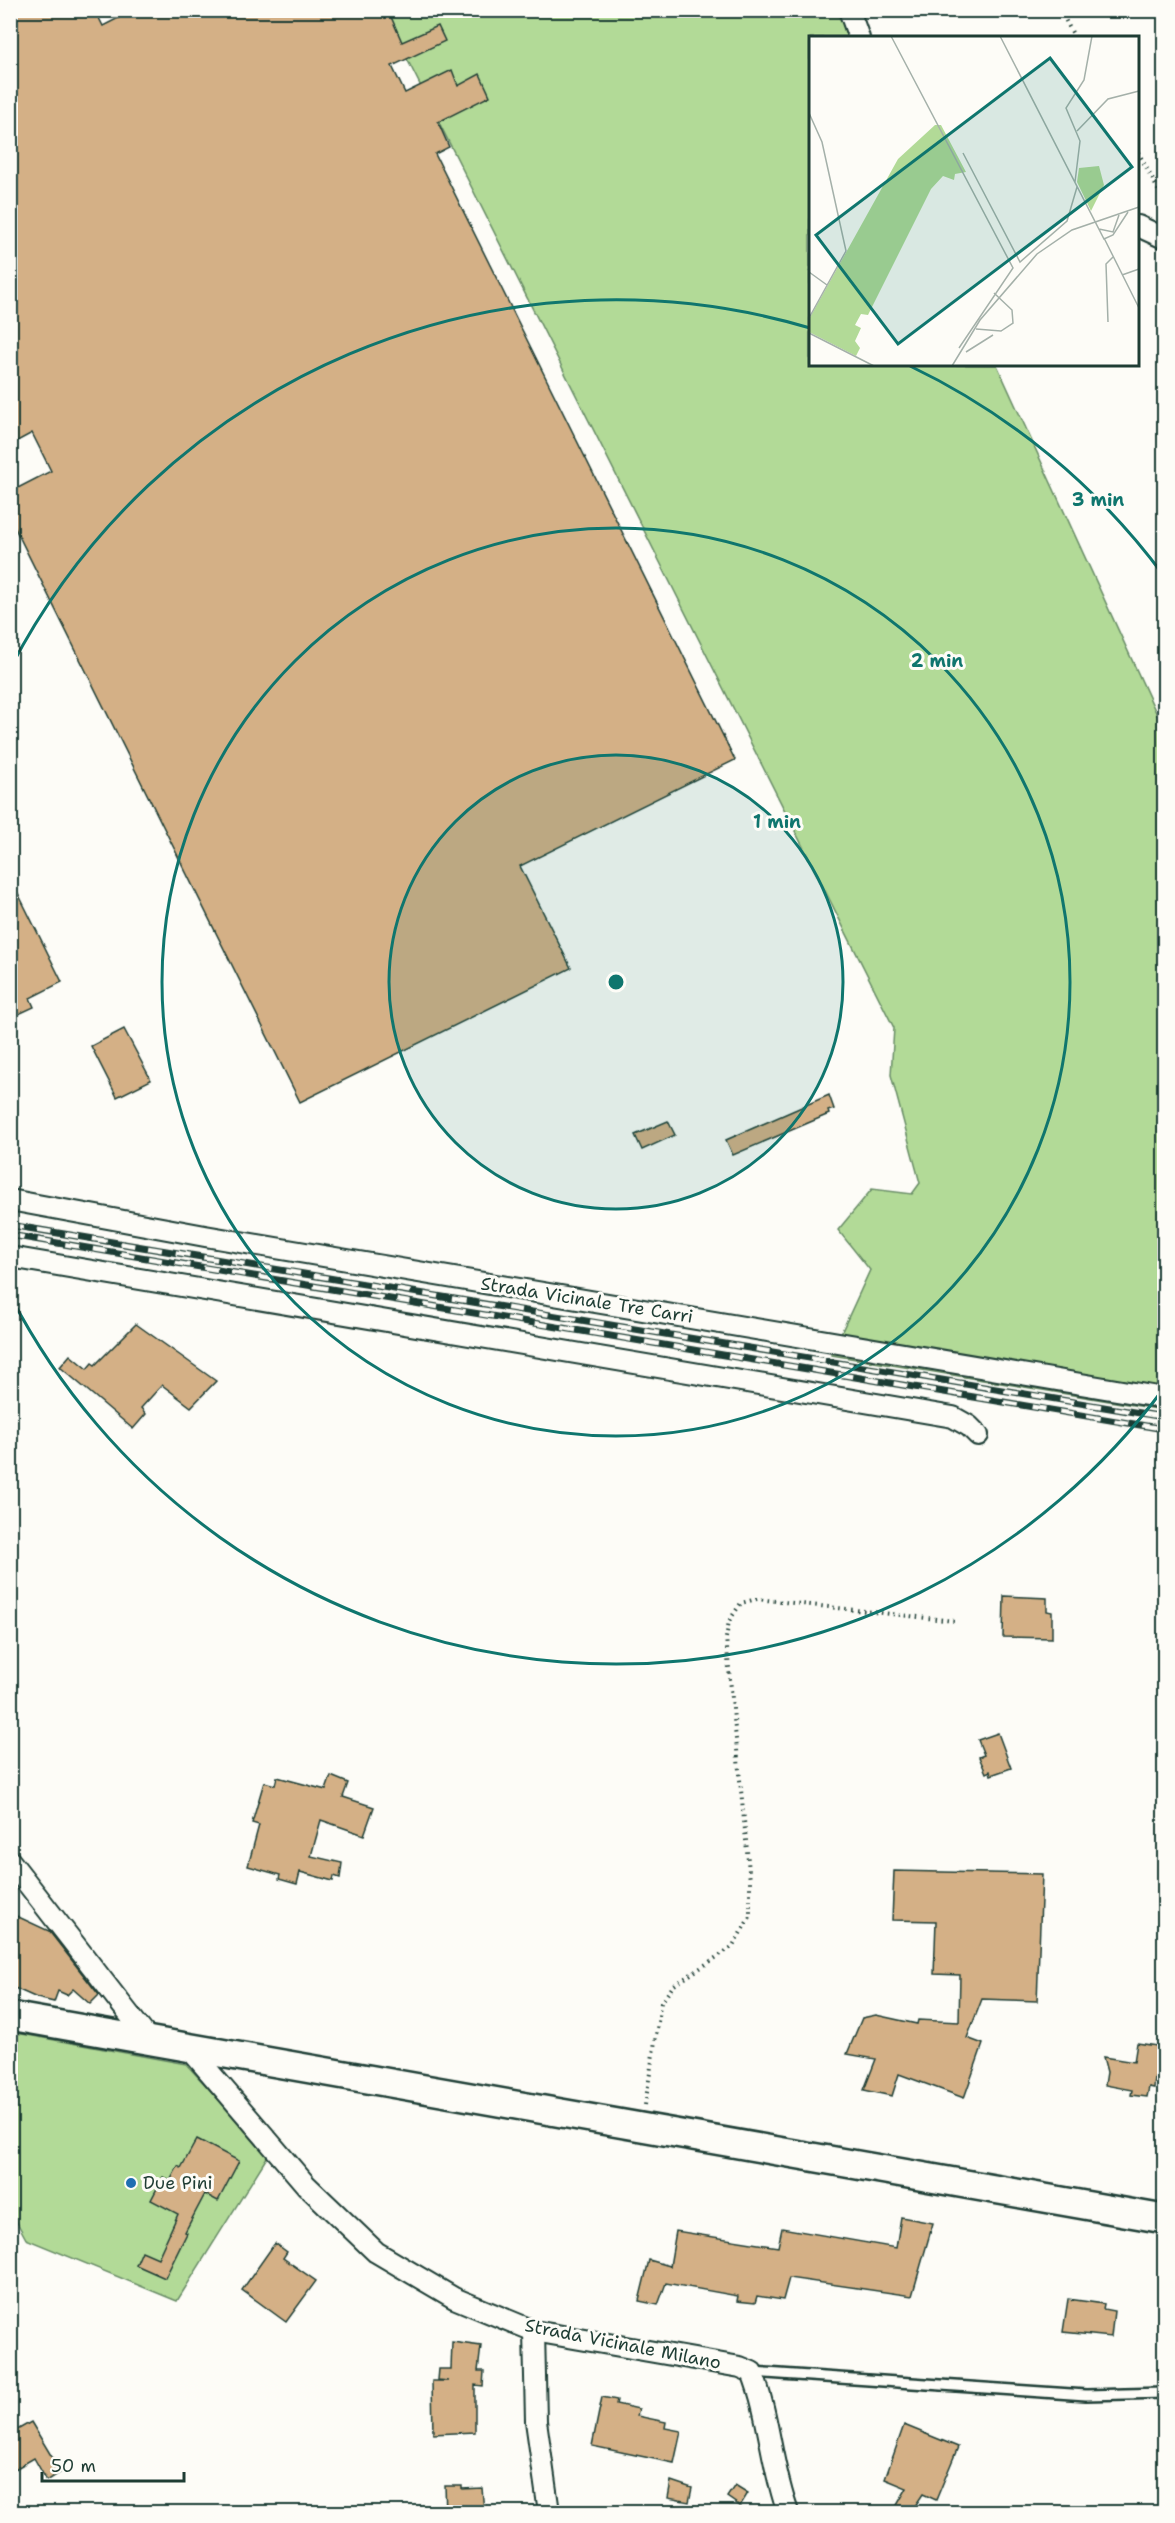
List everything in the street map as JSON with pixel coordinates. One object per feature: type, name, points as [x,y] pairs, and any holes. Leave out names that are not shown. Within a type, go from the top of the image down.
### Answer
[{"type":"main road","points":[[10,2016],[1164,2219]]},
{"type":"street","points":[[849,10],[859,36]]},
{"type":"street","points":[[1139,227],[1164,238]]},
{"type":"street","name":"Strada Vicinale Tre Carri","points":[[10,1200],[205,1236],[1164,1398]]},
{"type":"street","points":[[10,1257],[953,1417],[969,1426],[978,1435]]},
{"type":"street","points":[[10,1861],[149,2040]]},
{"type":"street","name":"Strada Vicinale Milano","points":[[188,2047],[306,2185],[376,2252],[454,2298],[534,2331],[740,2367],[752,2372]]},
{"type":"street","points":[[534,2331],[536,2421],[549,2512]]},
{"type":"street","points":[[752,2372],[761,2394],[781,2494],[788,2512]]},
{"type":"lane","name":"Strada Vicinale Milano","points":[[752,2372],[1086,2395],[1164,2393]]},
{"type":"path","points":[[1060,10],[1074,36]]},
{"type":"path","points":[[1139,156],[1164,201]]},
{"type":"path","points":[[642,2127],[661,2003],[673,1986],[732,1947],[750,1917],[750,1881],[726,1638],[729,1621],[741,1603],[757,1599],[954,1621]]},
{"type":"green space","points":[[383,11],[845,11],[857,36],[809,36],[809,366],[997,366],[1164,730],[1164,1410],[831,1355],[870,1270],[838,1230],[872,1189],[912,1194],[920,1183],[891,1075],[894,1028]]},
{"type":"green space","name":"Due Pini","points":[[11,2032],[186,2064],[269,2154],[177,2301],[26,2239],[11,2211]]},
{"type":"building","points":[[10,10],[95,10],[103,26],[134,10],[388,10],[402,42],[438,26],[445,41],[392,66],[405,93],[452,70],[458,86],[480,74],[490,96],[438,122],[449,147],[435,154],[735,760],[520,866],[571,968],[300,1102],[10,518],[10,492],[51,471],[32,433],[10,445]]},
{"type":"building","points":[[10,877],[62,982],[30,998],[34,1007],[10,1018]]},
{"type":"building","points":[[124,1029],[151,1080],[117,1097],[91,1046]]},
{"type":"building","points":[[829,1095],[834,1109],[828,1111],[829,1114],[733,1155],[726,1140]]},
{"type":"building","points":[[668,1121],[675,1135],[642,1150],[635,1135]]},
{"type":"building","points":[[136,1324],[216,1381],[191,1407],[162,1385],[141,1408],[146,1414],[133,1429],[60,1367],[70,1355],[87,1369],[92,1363],[95,1365]]},
{"type":"building","points":[[1004,1596],[1047,1598],[1047,1611],[1052,1612],[1052,1638],[1003,1637]]},
{"type":"building","points":[[998,1733],[1011,1768],[991,1775],[990,1771],[986,1773],[979,1757],[984,1755],[978,1740]]},
{"type":"building","points":[[331,1776],[348,1783],[343,1797],[374,1807],[364,1835],[321,1820],[311,1856],[342,1863],[340,1878],[334,1876],[333,1881],[300,1872],[297,1884],[279,1879],[280,1875],[248,1866],[259,1825],[252,1823],[264,1782],[275,1785],[277,1777],[326,1790]]},
{"type":"building","points":[[894,1871],[1042,1874],[1037,2001],[982,1999],[967,2038],[983,2044],[964,2098],[899,2074],[892,2096],[864,2090],[876,2059],[847,2054],[862,2018],[876,2015],[917,2024],[918,2020],[959,2022],[960,1975],[934,1974],[936,1921],[892,1920]]},
{"type":"building","points":[[10,1913],[49,1931],[99,1995],[90,2004],[73,1989],[67,1995],[58,1991],[54,2002],[37,1998],[10,1986]]},
{"type":"building","points":[[1137,2043],[1164,2047],[1160,2077],[1155,2077],[1154,2088],[1149,2087],[1147,2097],[1131,2095],[1132,2090],[1105,2085],[1107,2072],[1103,2057],[1134,2062]]},
{"type":"building","points":[[197,2139],[239,2161],[218,2201],[205,2194],[165,2278],[136,2265],[142,2251],[158,2258],[178,2214],[151,2200],[163,2177],[170,2181],[178,2166],[181,2168]]},
{"type":"building","points":[[901,2217],[933,2223],[912,2296],[789,2278],[783,2300],[757,2296],[755,2303],[737,2301],[738,2296],[666,2283],[658,2305],[639,2301],[649,2260],[670,2266],[676,2231],[778,2247],[782,2228],[896,2248]]},
{"type":"building","points":[[275,2243],[287,2252],[283,2258],[316,2281],[286,2322],[242,2290]]},
{"type":"building","points":[[1068,2299],[1104,2304],[1103,2309],[1114,2311],[1111,2337],[1063,2332]]},
{"type":"building","points":[[452,2342],[481,2346],[478,2371],[484,2371],[483,2386],[475,2385],[475,2432],[433,2434],[432,2381],[448,2381],[438,2380],[439,2369],[451,2369]]},
{"type":"building","points":[[602,2397],[617,2400],[616,2404],[639,2409],[637,2416],[666,2422],[665,2428],[681,2431],[674,2463],[592,2446]]},
{"type":"building","points":[[31,2422],[61,2472],[47,2481],[34,2458],[10,2472],[10,2434]]},
{"type":"building","points":[[904,2425],[958,2447],[936,2500],[923,2494],[911,2512],[893,2512],[907,2488],[885,2479]]},
{"type":"building","points":[[671,2481],[692,2488],[689,2502],[668,2498]]},
{"type":"building","points":[[735,2485],[748,2493],[740,2506],[727,2497]]},
{"type":"building","points":[[445,2486],[462,2486],[462,2489],[482,2488],[484,2512],[446,2512]]},
{"type":"railway","points":[[10,1225],[1164,1417]]},
{"type":"railway","points":[[10,1235],[1164,1429]]},
{"type":"place","name":"Due Pini","points":[[131,2183]]}]
